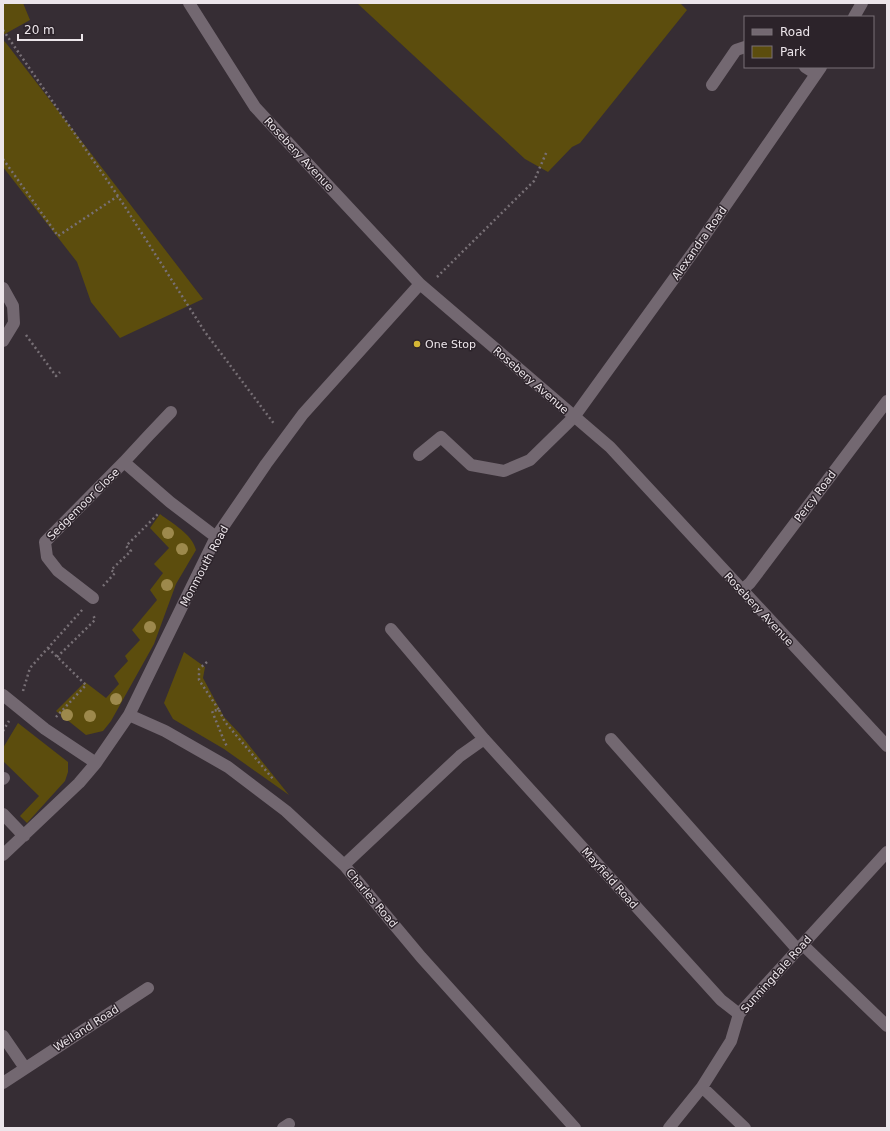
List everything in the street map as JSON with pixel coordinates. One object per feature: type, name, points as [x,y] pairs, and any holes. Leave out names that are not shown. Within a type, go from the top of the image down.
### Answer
[{"type":"street","name":"Rosebery Avenue","points":[[189,3],[255,107],[423,286],[610,447],[887,746]]},
{"type":"street","points":[[855,16],[862,3]]},
{"type":"street","points":[[712,85],[736,50],[744,47]]},
{"type":"street","name":"Alexandra Road","points":[[419,455],[441,438],[471,466],[504,471],[530,460],[574,417],[694,251],[818,70]]},
{"type":"street","name":"Monmouth Road","points":[[3,855],[79,783],[96,763],[129,715],[216,537],[302,414],[423,286]]},
{"type":"street","points":[[3,288],[13,306],[14,318],[14,323],[3,341]]},
{"type":"street","name":"Percy Road","points":[[742,590],[750,583],[887,401]]},
{"type":"street","name":"Sedgemoor Close","points":[[92,603],[58,571],[47,557],[45,542],[171,412]]},
{"type":"street","name":"Sedgemoor Close","points":[[124,462],[170,502],[216,537]]},
{"type":"street","name":"Mayfield Road","points":[[391,629],[484,739],[721,1000],[739,1014]]},
{"type":"street","points":[[3,696],[45,729],[96,763]]},
{"type":"street","name":"Charles Road","points":[[129,715],[165,731],[228,766],[286,811],[344,865],[421,957],[575,1128]]},
{"type":"street","points":[[344,865],[460,756],[484,739]]},
{"type":"street","points":[[612,739],[801,947],[887,1026]]},
{"type":"street","points":[[3,814],[24,836]]},
{"type":"street","name":"Sunningdale Road","points":[[668,1128],[702,1087],[731,1041],[739,1014],[887,852]]},
{"type":"street","name":"Welland Road","points":[[3,1083],[148,988]]},
{"type":"street","points":[[3,1036],[25,1068]]},
{"type":"street","points":[[702,1087],[745,1128]]},
{"type":"path","points":[[3,30],[118,196],[205,332],[285,438]]},
{"type":"path","points":[[423,286],[534,181],[547,151]]},
{"type":"path","points":[[3,159],[58,236],[118,196]]},
{"type":"path","points":[[14,318],[56,376],[60,372]]},
{"type":"path","points":[[57,657],[96,620],[92,603]]},
{"type":"path","points":[[45,729],[86,685],[48,648]]},
{"type":"path","points":[[207,662],[199,669],[199,680],[219,710],[225,722],[275,781]]},
{"type":"path","points":[[219,710],[212,711],[225,743],[231,751],[228,766]]},
{"type":"green space","points":[[3,3],[23,3],[30,20],[3,35]]},
{"type":"green space","points":[[357,3],[680,3],[687,10],[580,143],[572,147],[548,172],[525,159]]},
{"type":"green space","points":[[3,40],[203,299],[120,338],[91,302],[77,262],[3,167]]},
{"type":"green space","points":[[160,514],[191,539],[196,550],[176,584],[154,644],[111,721],[103,731],[86,735],[56,711],[85,682],[106,698],[119,684],[114,676],[128,661],[125,656],[140,640],[132,630],[157,600],[150,590],[163,573],[154,564],[169,548],[150,528]]},
{"type":"green space","points":[[184,652],[205,667],[203,678],[224,717],[240,734],[289,795],[224,749],[173,719],[164,703]]},
{"type":"green space","points":[[18,723],[68,762],[68,772],[65,781],[27,823],[20,816],[39,796],[3,761],[3,748]]},
{"type":"place","name":"One Stop","points":[[417,344]]}]
